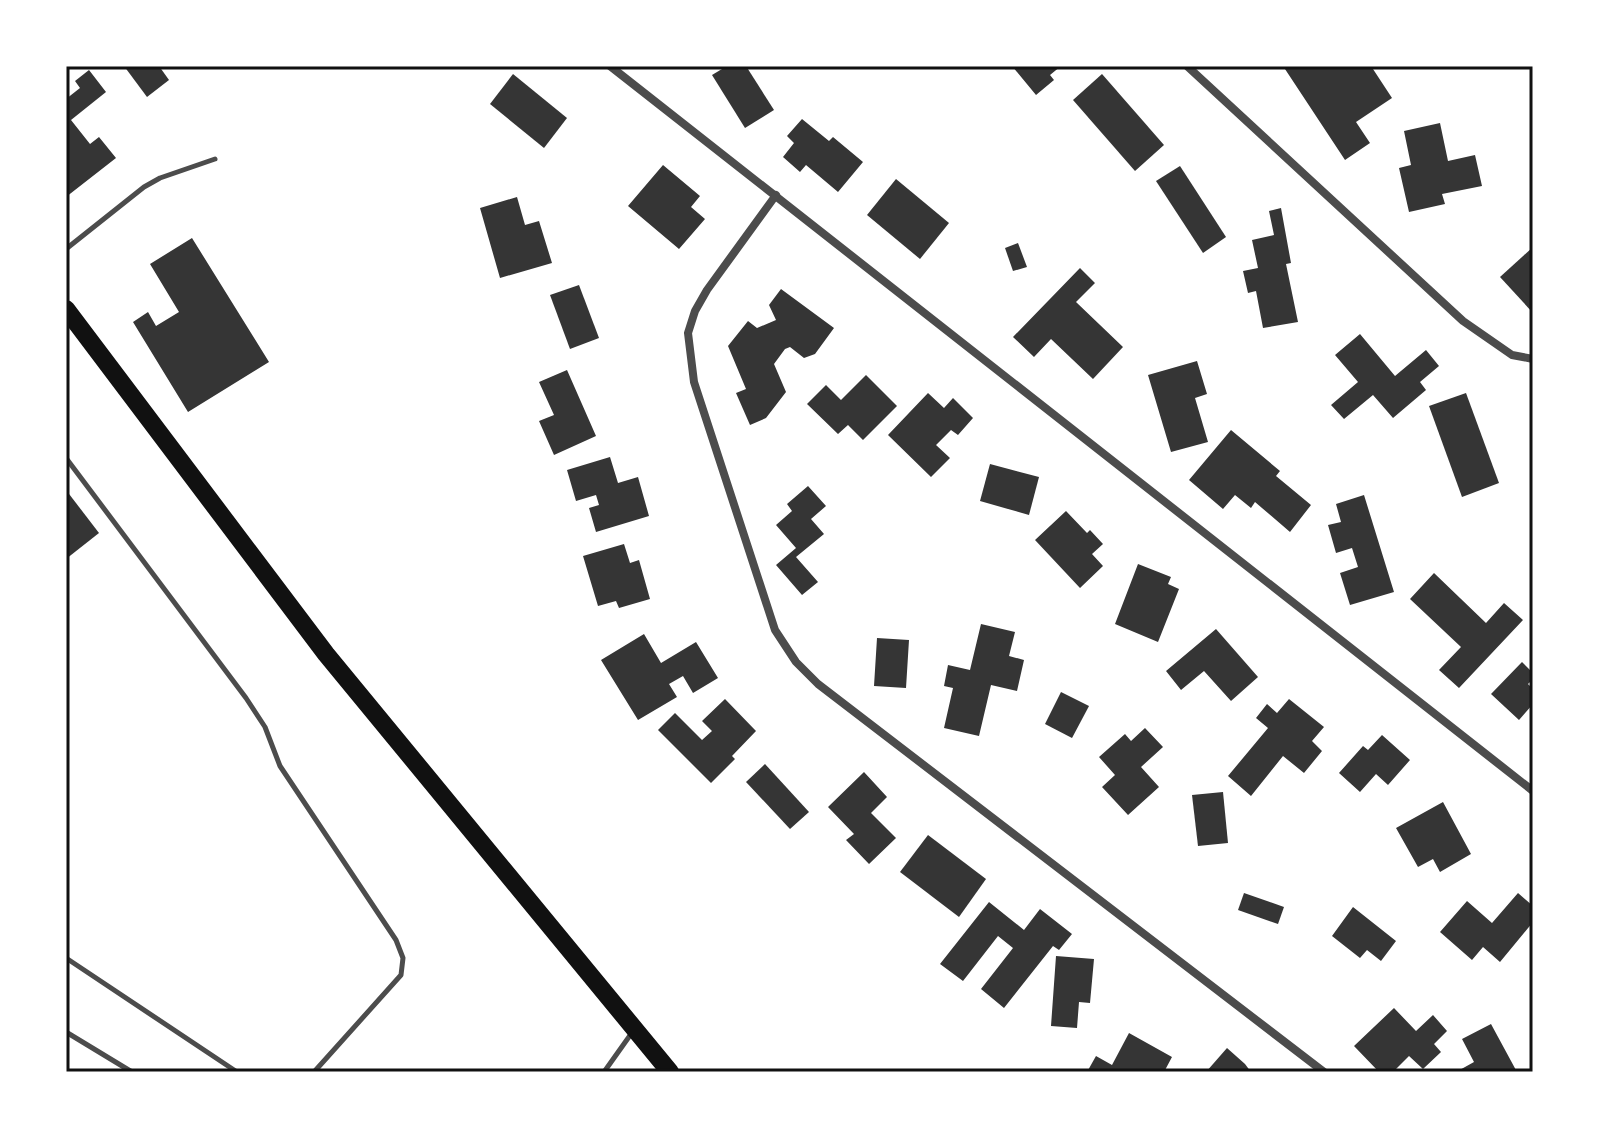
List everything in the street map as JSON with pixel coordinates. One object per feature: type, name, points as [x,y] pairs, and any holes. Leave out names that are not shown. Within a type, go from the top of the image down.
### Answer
[{"type":"main road","points":[[66,309],[326,654],[670,1072]]},
{"type":"main road","points":[[66,315],[82,331]]},
{"type":"street","points":[[610,66],[1533,791]]},
{"type":"street","points":[[1187,66],[1463,321],[1512,355],[1533,359]]},
{"type":"street","points":[[776,195],[707,290],[695,311],[688,333],[694,382],[775,630],[785,648],[818,684],[1324,1072]]},
{"type":"lane","points":[[66,249],[144,187],[160,178],[215,159]]},
{"type":"lane","points":[[66,458],[246,698],[265,727],[280,766],[400,949],[403,958],[401,975],[314,1072]]},
{"type":"lane","points":[[66,958],[237,1072]]},
{"type":"lane","points":[[604,1072],[636,1028]]},
{"type":"lane","points":[[66,1032],[132,1072]]},
{"type":"building","points":[[124,66],[159,66],[169,80],[147,97]]},
{"type":"building","points":[[727,66],[746,66],[774,110],[745,128],[712,75]]},
{"type":"building","points":[[1012,66],[1061,66],[1050,75],[1054,80],[1036,95]]},
{"type":"building","points":[[1283,66],[1371,66],[1392,98],[1356,122],[1370,143],[1345,160]]},
{"type":"building","points":[[89,70],[106,92],[71,120],[90,144],[99,137],[116,158],[66,197],[66,99],[80,88],[75,81]]},
{"type":"building","points":[[513,74],[567,118],[544,148],[490,104]]},
{"type":"building","points":[[1102,74],[1164,145],[1135,171],[1073,100]]},
{"type":"building","points":[[802,119],[829,141],[833,137],[863,162],[838,192],[806,165],[800,172],[783,157],[794,143],[787,136]]},
{"type":"building","points":[[1440,123],[1448,161],[1475,155],[1482,186],[1442,194],[1445,204],[1409,212],[1399,168],[1411,165],[1404,131]]},
{"type":"building","points":[[663,165],[700,196],[691,207],[705,219],[679,249],[628,206]]},
{"type":"building","points":[[1180,166],[1226,237],[1203,253],[1156,181]]},
{"type":"building","points":[[896,179],[949,223],[920,259],[867,215]]},
{"type":"building","points":[[517,197],[525,225],[539,221],[552,263],[500,278],[480,208]]},
{"type":"building","points":[[1281,208],[1291,263],[1286,264],[1298,322],[1263,328],[1256,291],[1248,293],[1243,271],[1258,268],[1252,240],[1274,235],[1269,211]]},
{"type":"building","points":[[192,238],[269,362],[188,412],[133,322],[148,312],[156,326],[179,312],[150,264]]},
{"type":"building","points":[[1018,243],[1027,267],[1013,271],[1005,248]]},
{"type":"building","points":[[1533,247],[1533,313],[1500,277]]},
{"type":"building","points":[[1080,268],[1095,283],[1076,302],[1123,347],[1093,379],[1051,339],[1034,357],[1013,337]]},
{"type":"building","points":[[579,285],[599,338],[570,349],[550,295]]},
{"type":"building","points":[[781,289],[834,328],[815,354],[804,358],[790,347],[785,349],[774,364],[786,392],[766,418],[750,425],[736,393],[746,389],[728,346],[748,321],[757,328],[776,320],[769,305]]},
{"type":"building","points":[[1360,334],[1395,376],[1426,350],[1439,366],[1420,382],[1426,390],[1393,418],[1373,395],[1344,419],[1331,405],[1358,382],[1335,355]]},
{"type":"building","points":[[1197,361],[1207,394],[1195,398],[1208,442],[1171,452],[1148,375]]},
{"type":"building","points":[[567,370],[596,436],[554,455],[539,421],[554,415],[539,382]]},
{"type":"building","points":[[866,375],[897,406],[863,440],[848,425],[838,434],[807,404],[826,385],[841,400]]},
{"type":"building","points":[[928,393],[944,408],[953,398],[973,418],[958,435],[951,430],[936,445],[950,458],[931,477],[888,435]]},
{"type":"building","points":[[1466,393],[1499,483],[1462,497],[1429,406]]},
{"type":"building","points":[[1231,430],[1280,471],[1276,476],[1311,505],[1290,532],[1255,502],[1251,508],[1235,495],[1223,509],[1189,480]]},
{"type":"building","points":[[610,457],[618,483],[638,477],[649,516],[596,532],[589,508],[599,505],[596,495],[576,501],[567,470]]},
{"type":"building","points":[[990,464],[1039,477],[1029,515],[980,501]]},
{"type":"building","points":[[808,486],[826,506],[811,519],[824,534],[796,557],[818,582],[802,595],[776,565],[796,548],[776,525],[792,511],[787,504]]},
{"type":"building","points":[[66,490],[99,533],[66,559]]},
{"type":"building","points":[[1364,495],[1394,592],[1350,605],[1340,573],[1358,567],[1352,548],[1336,553],[1328,525],[1341,522],[1336,504]]},
{"type":"building","points":[[1066,511],[1087,533],[1090,530],[1103,544],[1092,554],[1103,566],[1080,588],[1035,540]]},
{"type":"building","points":[[624,544],[630,563],[639,560],[650,599],[619,608],[616,601],[598,606],[583,556]]},
{"type":"building","points":[[1138,564],[1171,577],[1168,584],[1179,589],[1158,642],[1115,624]]},
{"type":"building","points":[[1434,573],[1486,623],[1504,603],[1523,620],[1459,688],[1439,670],[1461,647],[1410,599]]},
{"type":"building","points":[[981,624],[1015,632],[1009,656],[1024,660],[1017,691],[991,685],[979,736],[944,728],[953,688],[944,686],[948,665],[970,670]]},
{"type":"building","points":[[1216,629],[1258,677],[1231,701],[1204,671],[1181,690],[1166,671]]},
{"type":"building","points":[[644,634],[661,663],[696,642],[718,678],[693,693],[683,676],[669,684],[677,697],[638,720],[601,660]]},
{"type":"building","points":[[877,638],[909,640],[906,688],[874,686]]},
{"type":"building","points":[[1522,662],[1533,673],[1533,679],[1528,684],[1533,689],[1533,704],[1519,720],[1491,694]]},
{"type":"building","points":[[1061,692],[1089,706],[1072,738],[1045,724]]},
{"type":"building","points":[[725,699],[756,731],[732,756],[735,759],[711,783],[658,730],[675,713],[702,740],[712,731],[702,721]]},
{"type":"building","points":[[1289,699],[1324,727],[1312,741],[1322,751],[1304,773],[1283,756],[1251,796],[1228,776],[1268,728],[1256,718],[1267,704],[1277,713]]},
{"type":"building","points":[[1145,728],[1163,747],[1141,767],[1159,787],[1128,815],[1102,787],[1115,775],[1099,757],[1125,734],[1131,741]]},
{"type":"building","points":[[1382,735],[1410,760],[1388,785],[1376,774],[1360,792],[1339,773],[1363,746],[1368,750]]},
{"type":"building","points":[[765,764],[809,812],[790,829],[746,782]]},
{"type":"building","points":[[864,772],[887,797],[871,813],[896,838],[869,864],[846,840],[854,834],[828,807]]},
{"type":"building","points":[[1223,792],[1228,843],[1198,846],[1192,795]]},
{"type":"building","points":[[1443,802],[1471,854],[1440,872],[1433,859],[1418,867],[1396,828]]},
{"type":"building","points":[[928,835],[986,879],[959,917],[900,872]]},
{"type":"building","points":[[1244,893],[1284,907],[1278,924],[1238,910]]},
{"type":"building","points":[[1518,893],[1533,906],[1533,922],[1500,962],[1483,947],[1472,960],[1440,932],[1467,901],[1492,923]]},
{"type":"building","points":[[989,902],[1024,930],[1040,909],[1072,934],[1059,950],[1053,946],[1004,1008],[981,989],[1013,948],[998,936],[963,981],[940,964]]},
{"type":"building","points":[[1353,907],[1396,941],[1381,961],[1367,950],[1360,958],[1332,936]]},
{"type":"building","points":[[1056,956],[1094,959],[1090,1003],[1079,1002],[1077,1028],[1051,1026]]},
{"type":"building","points":[[1394,1008],[1416,1031],[1433,1015],[1447,1031],[1434,1044],[1441,1052],[1423,1069],[1409,1056],[1393,1072],[1379,1072],[1354,1046]]},
{"type":"building","points":[[1491,1024],[1517,1072],[1456,1072],[1474,1062],[1462,1039]]},
{"type":"building","points":[[1129,1033],[1172,1057],[1164,1072],[1087,1072],[1096,1056],[1112,1065]]},
{"type":"building","points":[[1227,1048],[1245,1064],[1251,1072],[1206,1072]]}]
